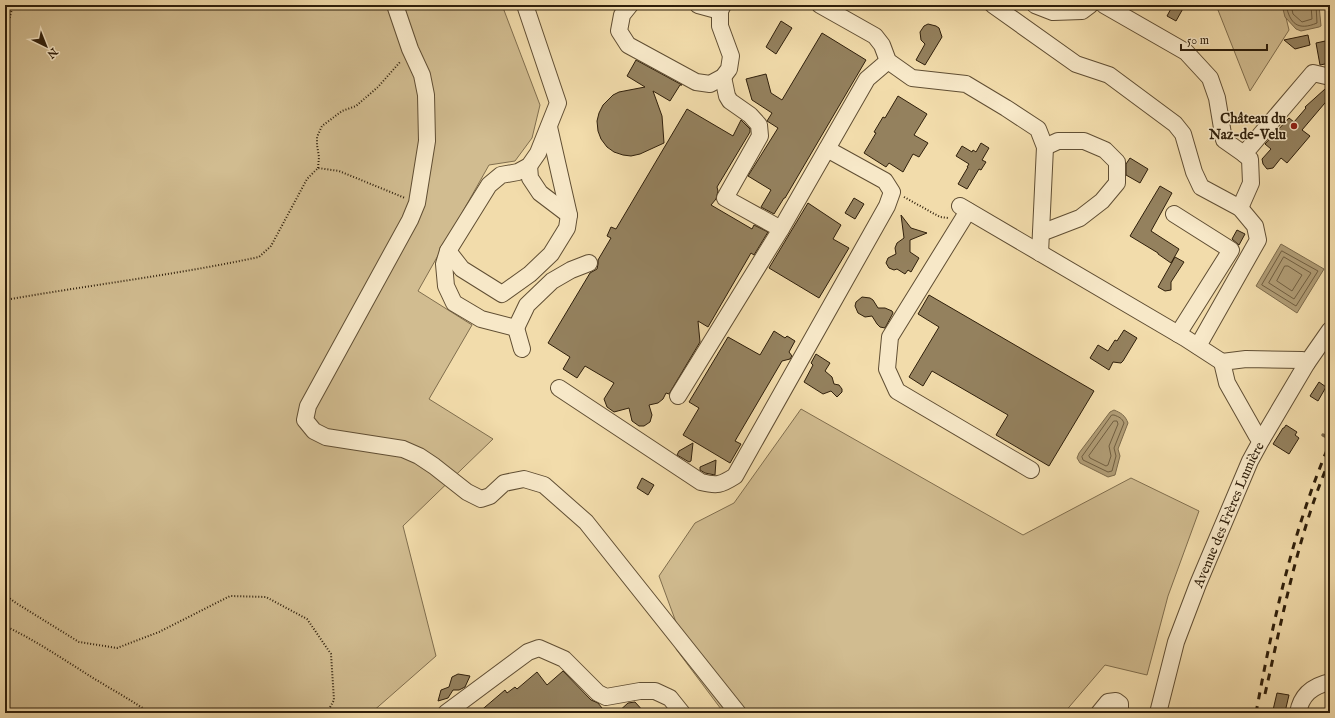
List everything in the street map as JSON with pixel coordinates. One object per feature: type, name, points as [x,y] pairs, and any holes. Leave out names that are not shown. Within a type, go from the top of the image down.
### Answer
[{"type":"street","points":[[395,5],[410,49],[422,75],[426,95],[427,140],[417,203],[410,220],[308,406],[305,420],[314,431],[326,437],[403,449],[419,456],[467,492],[481,499],[490,496],[504,483],[524,480],[544,485],[586,522],[738,713]]},
{"type":"street","points":[[516,328],[481,319],[454,303],[446,286],[444,264],[448,251],[489,185],[501,174],[518,172],[528,166],[538,153],[558,102],[525,5]]},
{"type":"street","points":[[630,5],[622,15],[619,31],[628,45],[696,82],[710,84],[723,77],[729,69],[730,56],[720,26],[721,8],[698,5]]},
{"type":"street","points":[[820,5],[875,36],[882,45],[888,60],[912,78],[966,84],[1038,129],[1045,147],[1040,253]]},
{"type":"street","points":[[993,5],[1076,64],[1109,75],[1175,124],[1183,134],[1194,172],[1201,186],[1240,208],[1255,226],[1258,240],[1198,346]]},
{"type":"street","points":[[1035,5],[1053,12],[1082,11],[1090,5]]},
{"type":"street","points":[[1104,5],[1186,52],[1210,78],[1217,98],[1224,140],[1250,160],[1251,183],[1240,208]]},
{"type":"street","points":[[678,396],[781,229],[867,79],[888,60]]},
{"type":"street","points":[[1244,154],[1313,73],[1330,77]]},
{"type":"street","points":[[723,77],[727,96],[730,101],[750,115],[759,125],[760,136],[725,198],[781,229]]},
{"type":"street","points":[[448,251],[462,269],[502,294],[530,274],[551,254],[567,228],[569,215],[549,127]]},
{"type":"street","points":[[1041,232],[1080,218],[1102,201],[1117,183],[1117,162],[1105,150],[1084,141],[1058,142],[1045,147]]},
{"type":"street","points":[[559,388],[702,482],[714,485],[724,483],[734,476],[887,206],[892,192],[885,181],[827,149]]},
{"type":"street","points":[[528,166],[530,178],[540,193],[569,215]]},
{"type":"street","points":[[1031,470],[897,391],[887,369],[890,337],[964,208],[1178,334],[1222,362],[1246,359],[1302,360],[1307,363]]},
{"type":"street","points":[[1174,214],[1231,250],[1178,334]]},
{"type":"street","points":[[522,349],[516,328],[527,305],[552,281],[571,270],[589,263]]},
{"type":"street","name":"Avenue des Frères Lumière","points":[[1158,713],[1176,642],[1198,584],[1250,461],[1307,363],[1330,330]]},
{"type":"street","points":[[1222,362],[1227,383],[1257,436],[1262,439]]},
{"type":"street","points":[[446,713],[528,652],[539,648],[564,659],[598,693],[606,697],[640,691],[655,691],[670,698],[682,713]]},
{"type":"street","points":[[1298,713],[1299,704],[1310,690],[1319,685],[1330,682]]},
{"type":"street","points":[[1099,713],[1108,702],[1116,701],[1120,704],[1120,713]]},
{"type":"path","points":[[5,32],[13,5]]},
{"type":"path","points":[[5,300],[259,257],[271,246],[307,179],[318,168],[319,157],[317,137],[322,126],[342,111],[356,106],[378,87],[410,49]]},
{"type":"path","points":[[318,168],[339,171],[417,203]]},
{"type":"path","points":[[892,192],[898,193],[940,217],[953,219],[964,208]]},
{"type":"path","points":[[5,595],[79,642],[117,648],[159,632],[230,596],[266,597],[307,619],[331,654],[334,700],[327,713]]},
{"type":"path","points":[[5,626],[21,633],[113,689],[144,709],[145,713]]},
{"type":"shaded area","points":[[5,5],[502,5],[540,105],[532,138],[515,161],[489,165],[418,291],[472,325],[429,399],[493,439],[403,526],[436,656],[371,713],[5,713]]},
{"type":"shaded area","points":[[1216,5],[1283,5],[1289,30],[1250,91]]},
{"type":"shaded area","points":[[801,409],[1023,535],[1131,478],[1199,511],[1168,596],[1147,675],[1105,665],[1064,713],[724,713],[676,649],[684,644],[659,576],[695,523],[734,503]]},
{"type":"water","points":[[1282,5],[1319,5],[1321,26],[1301,31],[1296,29],[1285,17]]},
{"type":"water","points":[[1281,244],[1324,269],[1297,313],[1256,286]]},
{"type":"water","points":[[1114,410],[1126,418],[1128,423],[1118,449],[1120,456],[1115,475],[1108,477],[1080,463],[1077,458],[1079,453],[1110,412]]},
{"type":"building","points":[[1173,5],[1185,5],[1176,21],[1167,16]]},
{"type":"building","points":[[781,21],[792,28],[776,54],[766,47]]},
{"type":"building","points":[[928,24],[939,28],[942,37],[925,65],[916,60],[925,44],[921,40],[920,32],[924,26]]},
{"type":"building","points":[[822,33],[866,60],[785,198],[774,214],[761,207],[771,190],[748,176],[778,128],[767,121],[772,113],[752,100],[746,79],[766,74],[771,93],[782,100]]},
{"type":"building","points":[[1308,35],[1310,45],[1295,49],[1284,40]]},
{"type":"building","points":[[1330,40],[1330,63],[1320,65],[1316,43]]},
{"type":"building","points":[[636,60],[682,85],[680,85],[670,101],[653,91],[662,116],[664,143],[640,154],[631,156],[614,152],[607,147],[601,139],[597,121],[603,105],[613,95],[619,92],[645,87],[627,76]]},
{"type":"building","name":"Château du Naz-de-Velu","points":[[1325,89],[1330,94],[1330,97],[1302,130],[1310,136],[1287,163],[1281,158],[1273,168],[1267,169],[1263,164],[1262,159],[1271,149],[1265,144],[1289,118],[1294,122],[1306,108],[1305,107]]},
{"type":"building","points":[[898,96],[927,114],[914,135],[928,143],[919,157],[913,154],[903,172],[889,163],[886,167],[864,153],[876,133],[874,132],[883,117],[885,118]]},
{"type":"building","points":[[687,109],[733,136],[741,120],[750,129],[750,132],[717,187],[718,191],[716,199],[711,205],[752,229],[754,225],[768,232],[754,255],[751,253],[708,327],[698,321],[700,342],[669,394],[666,393],[663,399],[658,403],[649,405],[652,415],[650,422],[644,426],[639,426],[632,421],[629,408],[614,412],[607,407],[604,399],[614,383],[585,366],[577,378],[563,369],[570,357],[548,343],[590,273],[597,269],[598,260],[611,238],[607,236],[611,227],[616,229]]},
{"type":"building","points":[[981,143],[989,148],[982,160],[986,162],[981,170],[979,169],[967,189],[958,184],[969,164],[956,156],[962,146],[972,152],[973,150],[976,152]]},
{"type":"building","points":[[1130,158],[1148,169],[1140,183],[1126,175],[1126,164]]},
{"type":"building","points":[[1160,186],[1172,193],[1151,231],[1179,249],[1171,263],[1158,253],[1130,236]]},
{"type":"building","points":[[854,198],[864,204],[855,219],[845,213]]},
{"type":"building","points":[[808,203],[841,225],[833,239],[849,248],[819,298],[769,268]]},
{"type":"building","points":[[901,215],[911,228],[927,233],[910,240],[910,252],[919,258],[911,272],[908,270],[905,274],[897,269],[894,270],[889,268],[886,263],[888,258],[896,254],[895,248],[897,243],[904,238]]},
{"type":"building","points":[[1237,230],[1245,234],[1239,245],[1232,239]]},
{"type":"building","points":[[1175,257],[1184,262],[1171,282],[1171,290],[1165,291],[1158,287]]},
{"type":"building","points":[[929,295],[1094,391],[1049,466],[996,435],[1008,415],[932,371],[923,386],[909,377],[939,327],[918,314]]},
{"type":"building","points":[[862,297],[873,300],[878,308],[885,308],[892,311],[893,313],[885,328],[880,327],[872,316],[865,317],[858,313],[855,306],[856,302]]},
{"type":"building","points":[[1124,330],[1137,338],[1121,363],[1113,362],[1109,370],[1090,358],[1098,345],[1108,351]]},
{"type":"building","points":[[774,331],[785,338],[787,336],[795,341],[789,352],[792,356],[790,359],[782,361],[735,441],[741,444],[730,463],[683,435],[699,408],[689,402],[728,337],[760,355]]},
{"type":"building","points":[[816,354],[830,363],[825,371],[832,377],[834,384],[839,385],[842,389],[842,392],[837,397],[831,391],[823,394],[804,382],[813,365],[811,363]]},
{"type":"building","points":[[1319,382],[1326,387],[1318,401],[1310,396]]},
{"type":"building","points":[[1286,425],[1297,432],[1295,435],[1299,438],[1289,454],[1273,444]]},
{"type":"building","points":[[693,443],[691,461],[689,462],[677,455],[679,451]]},
{"type":"building","points":[[716,460],[715,475],[705,473],[700,470],[700,467]]},
{"type":"building","points":[[642,478],[654,485],[648,495],[637,488]]},
{"type":"building","points":[[563,671],[591,700],[598,703],[606,713],[478,713],[505,690],[507,693],[515,687],[517,689],[537,672],[547,685]]},
{"type":"building","points":[[458,674],[470,676],[465,687],[459,690],[453,690],[448,698],[438,701],[441,690],[449,687],[452,677]]},
{"type":"building","points":[[1277,693],[1289,695],[1285,712],[1273,710]]},
{"type":"building","points":[[635,702],[645,713],[617,713],[628,703]]},
{"type":"railway","points":[[1256,713],[1277,610],[1295,542],[1305,509],[1330,443]]},
{"type":"railway","points":[[1265,694],[1300,545],[1330,459]]},
{"type":"place","name":"Château du Naz-de-Velu","points":[[1294,126]]}]
